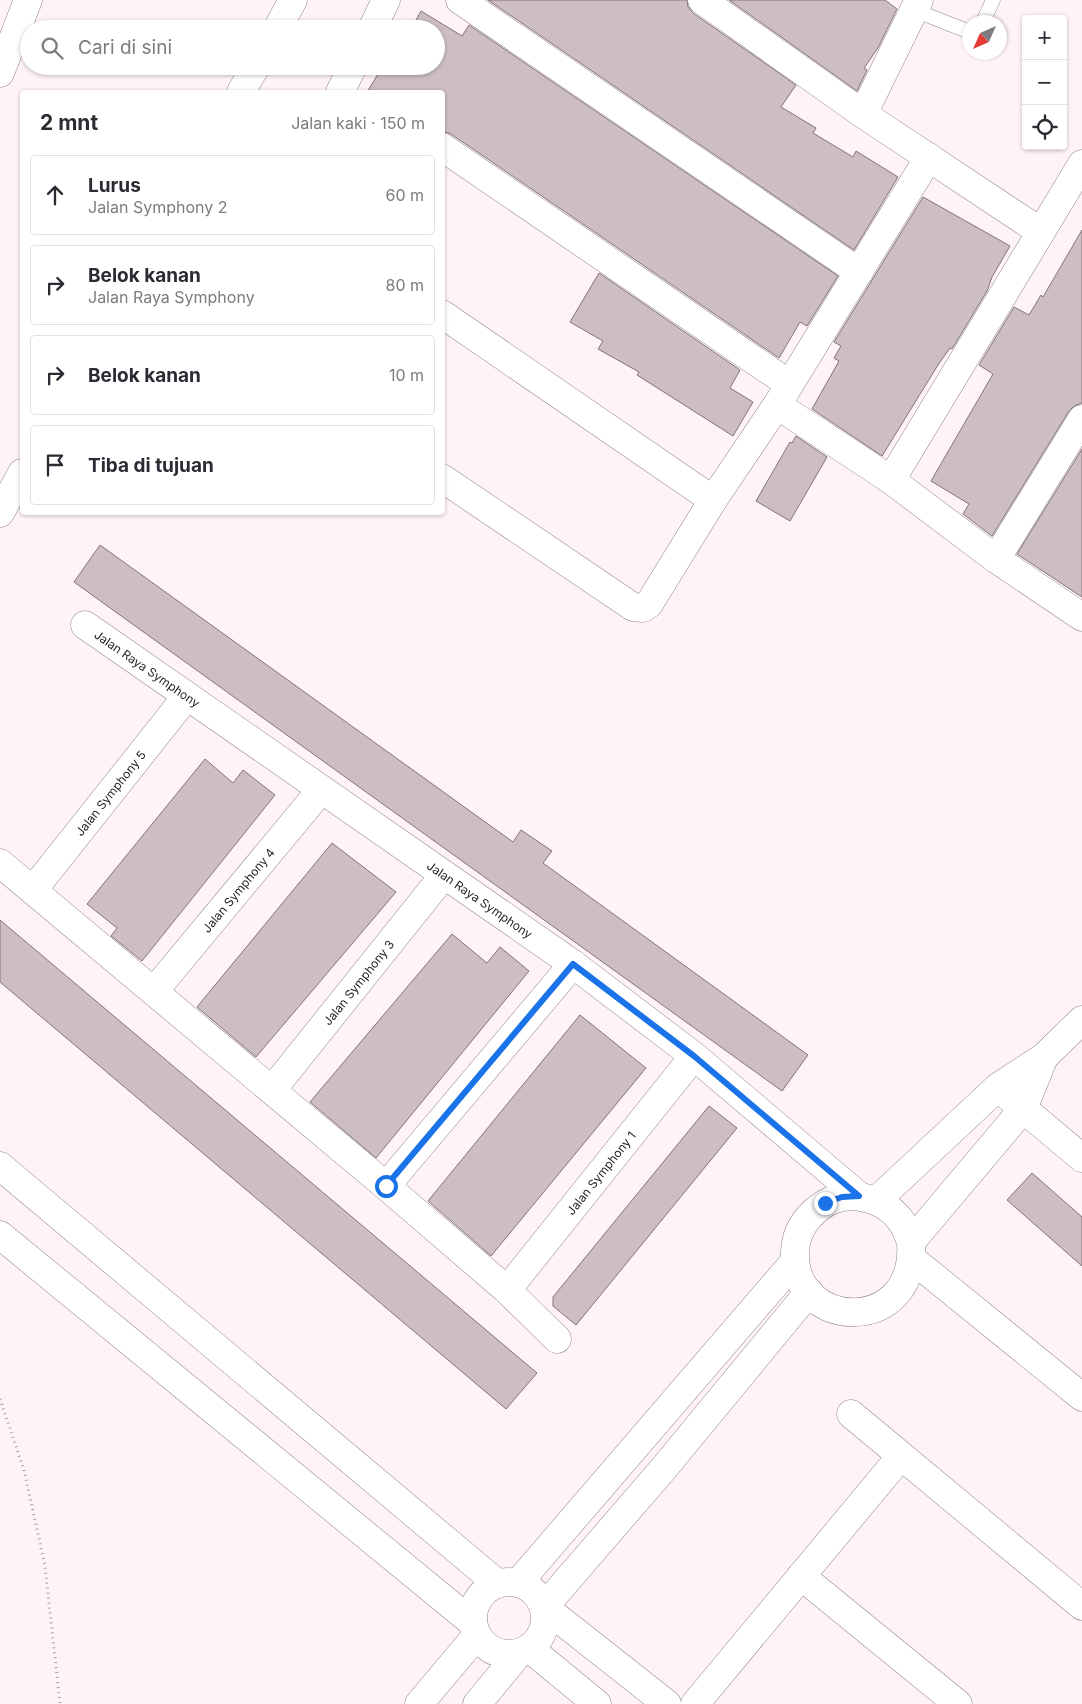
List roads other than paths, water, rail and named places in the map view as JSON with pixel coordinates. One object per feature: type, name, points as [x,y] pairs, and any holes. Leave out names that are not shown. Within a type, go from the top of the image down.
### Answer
[{"type":"street","points":[[20,20],[28,0]]},
{"type":"street","points":[[282,20],[293,0]]},
{"type":"street","points":[[376,20],[386,0]]},
{"type":"street","points":[[460,0],[859,272]]},
{"type":"street","points":[[702,0],[863,114],[1041,232]]},
{"type":"street","points":[[863,114],[916,5]]},
{"type":"street","points":[[0,72],[20,21]]},
{"type":"street","points":[[242,90],[251,75]]},
{"type":"street","points":[[445,150],[783,394],[890,480],[996,559],[1082,617]]},
{"type":"street","points":[[445,480],[633,607],[640,608],[650,604],[712,500],[783,394],[929,156]]},
{"type":"street","points":[[890,480],[1082,164]]},
{"type":"street","points":[[445,316],[712,500]]},
{"type":"street","points":[[996,559],[1082,419]]},
{"type":"street","points":[[0,513],[20,477]]},
{"type":"street","name":"Jalan Raya Symphony","points":[[85,625],[573,964],[694,1056],[868,1199]]},
{"type":"street","name":"Jalan Symphony 5","points":[[32,890],[187,696]]},
{"type":"street","name":"Jalan Symphony 4","points":[[154,990],[321,790]]},
{"type":"street","points":[[0,863],[386,1186],[507,1290],[557,1339]]},
{"type":"street","name":"Jalan Symphony 3","points":[[272,1090],[444,875]]},
{"type":"street","points":[[386,1186],[573,964]]},
{"type":"street","points":[[868,1199],[998,1087],[1044,1057],[1082,1020]]},
{"type":"street","name":"Jalan Symphony 1","points":[[507,1290],[694,1056]]},
{"type":"street","points":[[911,1250],[1023,1109],[1044,1057]]},
{"type":"street","points":[[998,1087],[1082,1158]]},
{"type":"street","points":[[0,1166],[508,1583],[529,1588],[538,1596],[544,1607],[667,1704]]},
{"type":"street","points":[[842,1197],[868,1199],[892,1211],[904,1225],[911,1250],[908,1276],[899,1290],[887,1302],[871,1310],[854,1313],[838,1311],[822,1304],[809,1292],[800,1278],[795,1261],[796,1244],[801,1227],[811,1213],[825,1203],[842,1197]]},
{"type":"street","points":[[0,1235],[475,1629],[484,1644],[495,1651],[524,1650],[597,1704]]},
{"type":"street","points":[[911,1250],[1082,1397]]},
{"type":"street","points":[[419,1704],[475,1629],[475,1606],[484,1592],[508,1583],[795,1261]]},
{"type":"street","points":[[477,1704],[543,1630],[544,1607],[664,1468],[809,1292]]},
{"type":"street","points":[[851,1414],[1082,1606]]},
{"type":"street","points":[[694,1704],[900,1456]]},
{"type":"street","points":[[801,1576],[958,1704]]},
{"type":"lane","points":[[986,15],[993,0]]},
{"type":"lane","points":[[916,5],[962,28]]}]
